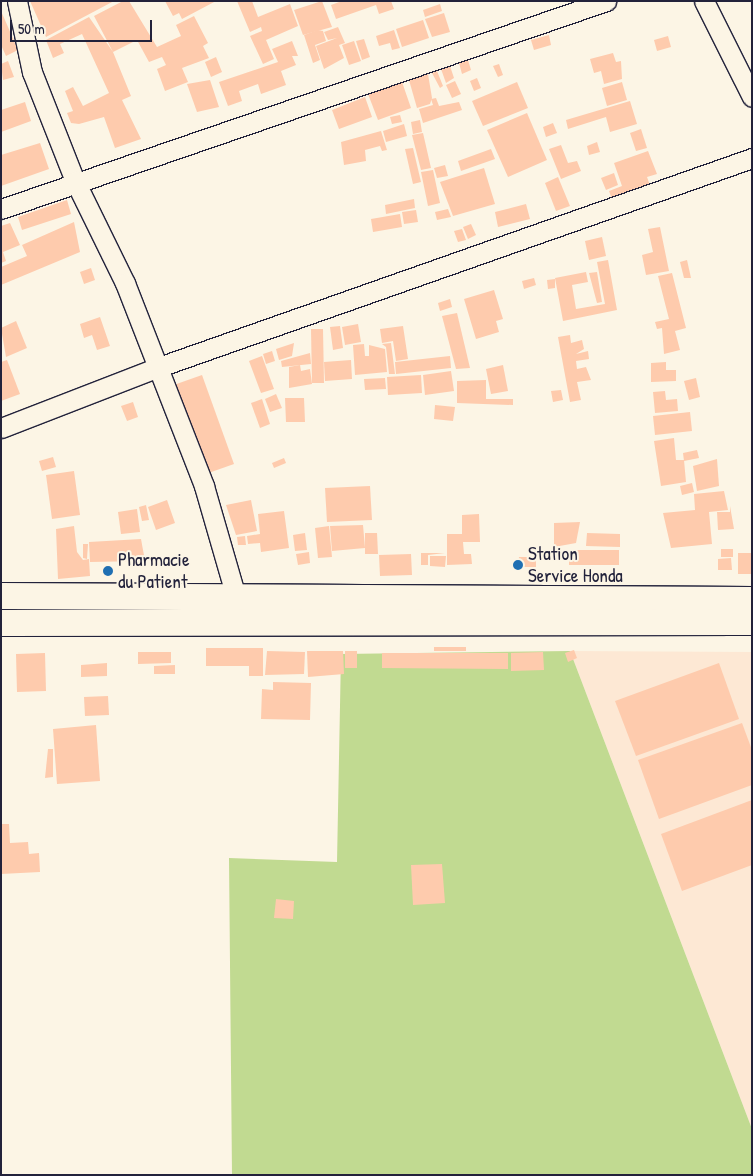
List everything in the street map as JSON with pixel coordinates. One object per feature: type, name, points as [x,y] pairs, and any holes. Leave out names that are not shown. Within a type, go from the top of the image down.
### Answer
[{"type":"main road","points":[[1,596],[752,600]]},
{"type":"main road","points":[[1,623],[752,622]]},
{"type":"street","points":[[17,1],[32,72],[75,181],[125,283],[156,368],[204,486],[236,597]]},
{"type":"street","points":[[1,209],[75,181],[606,1]]},
{"type":"street","points":[[704,1],[752,98]]},
{"type":"street","points":[[1,428],[156,368],[752,158]]},
{"type":"shaded area","points":[[570,651],[752,652],[752,1129]]},
{"type":"green space","points":[[570,651],[752,1129],[752,1175],[232,1175],[229,858],[337,862],[341,654]]},
{"type":"building","points":[[30,1],[114,1],[46,37]]},
{"type":"building","points":[[123,1],[129,1],[157,47],[181,36],[176,25],[194,16],[208,43],[203,46],[209,58],[182,68],[188,82],[165,91],[157,69],[166,65],[162,57],[149,62],[137,40],[113,52],[94,16]]},
{"type":"building","points":[[165,1],[216,1],[182,19],[179,13],[173,16]]},
{"type":"building","points":[[237,1],[252,1],[258,17],[290,4],[298,26],[266,40],[274,59],[263,64],[250,36],[262,31],[261,27],[250,32]]},
{"type":"building","points":[[322,1],[332,27],[303,35],[294,10]]},
{"type":"building","points":[[342,1],[391,1],[394,9],[379,14],[376,5],[336,19],[331,5]]},
{"type":"building","points":[[440,4],[442,11],[425,17],[423,10]]},
{"type":"building","points":[[1,11],[18,50],[6,56],[1,45]]},
{"type":"building","points":[[444,13],[450,32],[432,37],[425,19]]},
{"type":"building","points":[[89,17],[113,52],[131,96],[122,100],[141,139],[115,148],[104,117],[79,124],[71,123],[67,113],[73,111],[65,91],[73,87],[83,106],[109,93],[82,34],[60,44],[64,53],[53,58],[46,40]]},
{"type":"building","points":[[423,20],[429,38],[402,47],[396,29]]},
{"type":"building","points":[[338,27],[345,43],[339,45],[344,58],[324,69],[316,46],[337,38],[328,40],[324,32]]},
{"type":"building","points":[[318,30],[323,31],[326,41],[315,45],[320,60],[313,63],[304,35]]},
{"type":"building","points":[[394,30],[400,48],[392,50],[390,43],[379,46],[376,36]]},
{"type":"building","points":[[549,35],[551,45],[534,50],[531,40]]},
{"type":"building","points":[[668,36],[671,47],[657,51],[654,40]]},
{"type":"building","points":[[364,39],[370,57],[362,60],[356,41]]},
{"type":"building","points":[[292,41],[298,56],[292,56],[296,65],[281,71],[286,85],[261,94],[258,84],[239,91],[242,101],[228,106],[219,82],[278,62],[272,49]]},
{"type":"building","points":[[354,41],[361,61],[349,65],[342,45]]},
{"type":"building","points":[[613,53],[616,62],[621,61],[622,79],[604,84],[601,71],[594,73],[590,59]]},
{"type":"building","points":[[216,57],[222,72],[211,77],[205,62]]},
{"type":"building","points":[[468,60],[471,70],[462,74],[459,63]]},
{"type":"building","points":[[8,61],[14,77],[3,80],[1,64]]},
{"type":"building","points":[[499,64],[503,75],[498,77],[493,66]]},
{"type":"building","points":[[450,66],[454,78],[446,83],[441,69]]},
{"type":"building","points":[[437,71],[443,86],[440,88],[432,73]]},
{"type":"building","points":[[428,74],[432,98],[430,104],[417,108],[409,80]]},
{"type":"building","points":[[477,78],[481,88],[474,91],[470,81]]},
{"type":"building","points":[[210,80],[219,107],[197,112],[187,84]]},
{"type":"building","points":[[455,81],[461,94],[452,98],[446,85]]},
{"type":"building","points":[[402,82],[411,108],[378,120],[368,94]]},
{"type":"building","points":[[517,82],[528,108],[483,126],[472,101]]},
{"type":"building","points":[[622,82],[627,100],[607,106],[602,88]]},
{"type":"building","points":[[365,97],[372,117],[339,129],[332,110]]},
{"type":"building","points":[[436,98],[439,106],[459,102],[462,110],[423,123],[419,109],[433,105],[431,99]]},
{"type":"building","points":[[630,101],[637,124],[610,132],[606,117],[568,129],[566,120]]},
{"type":"building","points":[[25,102],[31,121],[1,132],[1,110]]},
{"type":"building","points":[[527,113],[547,160],[508,177],[487,130]]},
{"type":"building","points":[[400,115],[402,122],[392,124],[390,117]]},
{"type":"building","points":[[420,120],[422,132],[413,134],[411,122]]},
{"type":"building","points":[[553,123],[557,133],[546,137],[543,127]]},
{"type":"building","points":[[404,124],[407,136],[386,142],[383,131]]},
{"type":"building","points":[[641,129],[647,148],[636,151],[630,133]]},
{"type":"building","points":[[381,131],[387,150],[382,151],[380,146],[365,150],[366,161],[344,165],[341,142]]},
{"type":"building","points":[[423,133],[431,168],[421,170],[412,135]]},
{"type":"building","points":[[597,142],[600,152],[589,155],[587,146]]},
{"type":"building","points":[[40,143],[49,169],[1,186],[1,155]]},
{"type":"building","points":[[561,145],[568,163],[577,161],[581,171],[561,179],[549,149]]},
{"type":"building","points":[[413,148],[421,182],[413,184],[405,149]]},
{"type":"building","points":[[491,149],[495,159],[461,171],[458,161]]},
{"type":"building","points":[[648,151],[657,174],[647,177],[651,188],[613,202],[609,191],[622,186],[614,163]]},
{"type":"building","points":[[445,165],[448,176],[437,178],[434,168]]},
{"type":"building","points":[[484,168],[495,204],[453,216],[440,182]]},
{"type":"building","points":[[433,170],[440,203],[428,206],[421,172]]},
{"type":"building","points":[[614,173],[618,185],[606,190],[601,178]]},
{"type":"building","points":[[558,177],[570,206],[556,211],[545,183]]},
{"type":"building","points":[[414,199],[415,208],[386,214],[385,205]]},
{"type":"building","points":[[67,200],[71,214],[22,230],[18,217]]},
{"type":"building","points":[[526,204],[530,219],[498,227],[495,212]]},
{"type":"building","points":[[448,209],[451,217],[437,220],[435,212]]},
{"type":"building","points":[[416,210],[418,222],[404,224],[402,212]]},
{"type":"building","points":[[400,214],[402,227],[373,232],[371,219]]},
{"type":"building","points":[[74,222],[80,252],[1,285],[1,267],[27,256],[22,245]]},
{"type":"building","points":[[10,223],[20,245],[3,252],[6,261],[1,263],[1,226]]},
{"type":"building","points":[[471,224],[476,235],[468,239],[463,227]]},
{"type":"building","points":[[660,227],[669,271],[646,275],[642,255],[653,252],[648,229]]},
{"type":"building","points":[[462,229],[466,240],[458,242],[454,231]]},
{"type":"building","points":[[602,237],[606,256],[589,260],[585,241]]},
{"type":"building","points":[[608,260],[617,310],[563,321],[555,278],[586,272],[588,282],[572,285],[576,309],[605,304],[597,262]]},
{"type":"building","points":[[687,260],[691,278],[684,278],[680,262]]},
{"type":"building","points":[[91,268],[95,280],[84,284],[80,272]]},
{"type":"building","points":[[597,272],[602,302],[597,303],[589,273]]},
{"type":"building","points":[[672,273],[686,328],[675,331],[680,350],[664,354],[662,328],[657,329],[655,322],[669,319],[658,276]]},
{"type":"building","points":[[534,278],[536,285],[524,289],[522,281]]},
{"type":"building","points":[[555,279],[555,288],[548,289],[547,280]]},
{"type":"building","points":[[494,290],[503,319],[496,321],[499,332],[476,339],[464,299]]},
{"type":"building","points":[[450,299],[452,307],[440,311],[438,303]]},
{"type":"building","points":[[457,313],[470,368],[456,369],[442,316]]},
{"type":"building","points":[[100,317],[110,346],[97,350],[92,335],[84,338],[80,324]]},
{"type":"building","points":[[16,321],[27,348],[6,357],[1,328]]},
{"type":"building","points":[[358,324],[361,342],[345,345],[342,327]]},
{"type":"building","points":[[340,326],[343,348],[333,350],[330,327]]},
{"type":"building","points":[[403,326],[408,359],[396,361],[393,341],[382,343],[380,329]]},
{"type":"building","points":[[311,329],[323,329],[324,383],[312,383]]},
{"type":"building","points":[[570,335],[571,343],[582,340],[584,349],[576,354],[588,351],[589,359],[576,361],[577,369],[586,367],[591,380],[577,382],[581,400],[570,402],[558,337]]},
{"type":"building","points":[[294,343],[292,356],[279,360],[276,349]]},
{"type":"building","points":[[391,343],[395,374],[389,374],[386,347],[382,344]]},
{"type":"building","points":[[364,344],[365,356],[369,356],[369,345],[385,349],[387,372],[355,375],[353,345]]},
{"type":"building","points":[[272,351],[275,361],[266,364],[263,354]]},
{"type":"building","points":[[310,353],[311,364],[282,367],[281,361]]},
{"type":"building","points":[[262,356],[274,389],[261,393],[249,361]]},
{"type":"building","points":[[450,356],[451,368],[396,374],[395,362]]},
{"type":"building","points":[[7,360],[20,394],[1,401],[1,362]]},
{"type":"building","points":[[351,360],[352,379],[325,381],[324,362]]},
{"type":"building","points":[[666,362],[666,370],[676,370],[676,381],[651,382],[651,363]]},
{"type":"building","points":[[300,365],[301,371],[310,369],[312,384],[289,388],[289,367]]},
{"type":"building","points":[[503,365],[508,391],[491,394],[486,369]]},
{"type":"building","points":[[451,371],[454,391],[425,395],[423,375]]},
{"type":"building","points":[[202,375],[234,464],[200,476],[168,387]]},
{"type":"building","points":[[421,375],[422,393],[388,395],[387,377]]},
{"type":"building","points":[[385,378],[386,389],[365,390],[364,379]]},
{"type":"building","points":[[696,378],[700,397],[689,400],[684,381]]},
{"type":"building","points":[[486,380],[486,399],[513,399],[513,405],[457,403],[457,381]]},
{"type":"building","points":[[561,390],[563,400],[553,402],[551,391]]},
{"type":"building","points":[[665,391],[666,400],[677,399],[678,411],[655,413],[653,392]]},
{"type":"building","points":[[276,394],[282,408],[270,412],[265,399]]},
{"type":"building","points":[[285,398],[304,398],[305,422],[286,422]]},
{"type":"building","points":[[262,399],[270,424],[260,428],[251,403]]},
{"type":"building","points":[[133,402],[138,417],[127,421],[121,406]]},
{"type":"building","points":[[435,405],[455,407],[453,421],[434,419]]},
{"type":"building","points":[[690,412],[692,431],[655,435],[653,416]]},
{"type":"building","points":[[674,438],[676,460],[684,460],[686,482],[661,486],[654,441]]},
{"type":"building","points":[[697,450],[699,458],[684,461],[683,453]]},
{"type":"building","points":[[53,457],[56,467],[42,471],[39,461]]},
{"type":"building","points":[[284,458],[286,463],[274,468],[272,463]]},
{"type":"building","points":[[717,459],[719,486],[697,491],[693,466]]},
{"type":"building","points":[[74,471],[80,515],[52,519],[46,475]]},
{"type":"building","points":[[692,483],[694,492],[682,495],[680,486]]},
{"type":"building","points":[[370,486],[372,520],[327,522],[325,488]]},
{"type":"building","points":[[724,491],[728,510],[709,512],[712,544],[671,548],[663,513],[695,510],[694,494]]},
{"type":"building","points":[[167,500],[175,523],[156,530],[148,507]]},
{"type":"building","points":[[251,500],[257,531],[236,535],[226,505]]},
{"type":"building","points":[[146,505],[149,520],[142,521],[139,507]]},
{"type":"building","points":[[730,506],[734,529],[718,530],[717,512],[730,512]]},
{"type":"building","points":[[137,509],[140,532],[121,534],[118,512]]},
{"type":"building","points":[[284,511],[289,548],[261,552],[260,543],[248,544],[247,536],[260,534],[258,514]]},
{"type":"building","points":[[479,514],[480,542],[463,542],[464,554],[471,554],[472,564],[447,565],[447,534],[462,534],[462,515]]},
{"type":"building","points":[[580,522],[576,543],[554,547],[554,523]]},
{"type":"building","points":[[363,525],[365,548],[332,551],[330,526]]},
{"type":"building","points":[[74,526],[77,552],[83,560],[89,559],[90,576],[58,579],[56,529]]},
{"type":"building","points":[[329,526],[332,557],[318,558],[315,528]]},
{"type":"building","points":[[305,533],[307,550],[295,551],[293,535]]},
{"type":"building","points":[[365,533],[377,533],[378,554],[365,554]]},
{"type":"building","points":[[587,533],[620,534],[620,547],[586,546]]},
{"type":"building","points":[[245,536],[246,545],[238,545],[237,537]]},
{"type":"building","points":[[141,539],[145,561],[90,562],[89,542]]},
{"type":"building","points":[[83,544],[88,544],[87,559],[83,558]]},
{"type":"building","points":[[721,549],[733,549],[733,557],[721,557]]},
{"type":"building","points":[[569,550],[619,550],[619,565],[569,565]]},
{"type":"building","points":[[309,552],[310,563],[298,565],[296,554]]},
{"type":"building","points":[[421,553],[445,553],[428,555],[428,565],[421,565]]},
{"type":"building","points":[[738,553],[752,553],[752,574],[738,574]]},
{"type":"building","points":[[411,554],[412,575],[380,576],[379,555]]},
{"type":"building","points":[[430,556],[446,556],[445,567],[430,566]]},
{"type":"building","points":[[519,557],[536,557],[536,567],[518,567]]},
{"type":"building","points":[[731,558],[732,570],[718,570],[718,559]]},
{"type":"building","points":[[434,647],[466,647],[466,651],[434,651]]},
{"type":"building","points":[[206,648],[263,648],[263,676],[249,676],[249,666],[206,666]]},
{"type":"building","points":[[574,650],[577,658],[568,662],[565,653]]},
{"type":"building","points":[[267,651],[305,652],[304,674],[265,675]]},
{"type":"building","points":[[307,651],[343,651],[344,674],[308,677]]},
{"type":"building","points":[[345,651],[357,651],[357,668],[345,668]]},
{"type":"building","points":[[138,652],[171,652],[171,663],[138,664]]},
{"type":"building","points":[[543,652],[544,670],[511,671],[511,653]]},
{"type":"building","points":[[45,653],[46,691],[17,692],[16,654]]},
{"type":"building","points":[[382,653],[508,653],[508,669],[382,668]]},
{"type":"building","points":[[107,663],[107,676],[81,677],[81,665]]},
{"type":"building","points":[[719,663],[739,719],[636,756],[615,701]]},
{"type":"building","points":[[175,665],[175,674],[154,674],[154,666]]},
{"type":"building","points":[[273,682],[311,683],[310,720],[261,719],[262,689],[273,690]]},
{"type":"building","points":[[108,696],[109,715],[85,716],[84,697]]},
{"type":"building","points":[[742,723],[752,750],[752,785],[659,819],[638,760]]},
{"type":"building","points":[[96,725],[100,781],[57,784],[53,729]]},
{"type":"building","points":[[48,749],[53,749],[53,777],[45,778]]},
{"type":"building","points":[[752,800],[752,865],[682,891],[661,834]]},
{"type":"building","points":[[1,824],[9,824],[10,843],[28,842],[29,854],[39,853],[40,872],[1,874]]},
{"type":"building","points":[[442,864],[445,903],[413,905],[411,865]]},
{"type":"building","points":[[276,899],[294,901],[293,919],[274,918]]},
{"type":"place","name":"Station Service Honda","points":[[518,565]]},
{"type":"place","name":"Pharmacie du Patient","points":[[108,571]]}]
